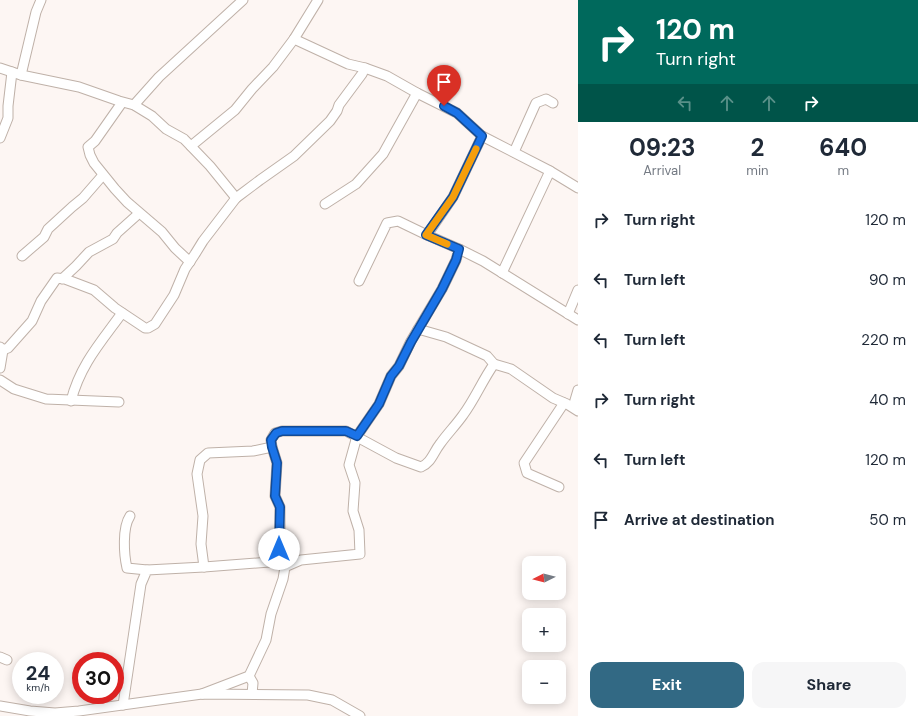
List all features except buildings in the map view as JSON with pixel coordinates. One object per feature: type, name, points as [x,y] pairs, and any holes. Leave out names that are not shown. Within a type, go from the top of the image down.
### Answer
[{"type":"street","points":[[0,138],[8,118],[8,106],[16,73],[41,0]]},
{"type":"street","points":[[134,105],[158,77],[243,0]]},
{"type":"street","points":[[191,146],[235,110],[273,67],[294,39],[318,0]]},
{"type":"street","points":[[294,39],[348,64],[387,76],[457,113],[482,136],[550,171],[578,188]]},
{"type":"street","points":[[0,68],[79,87],[119,102],[134,105],[152,116],[166,129],[184,139],[236,198]]},
{"type":"street","points":[[0,368],[2,349],[8,348],[32,321],[41,301],[57,278],[81,284],[94,290],[145,328],[155,324],[174,295],[190,262],[203,241],[236,198],[294,156],[330,121],[339,105],[365,68]]},
{"type":"street","points":[[325,204],[356,184],[383,154],[417,93]]},
{"type":"street","points":[[514,152],[536,103],[546,99],[553,103]]},
{"type":"street","points":[[121,104],[95,141],[88,147],[90,155],[103,175],[127,202],[162,232],[175,248],[190,262]]},
{"type":"street","points":[[426,235],[453,197],[482,136]]},
{"type":"street","points":[[502,273],[550,171]]},
{"type":"street","points":[[22,256],[44,237],[48,229],[88,194],[103,175]]},
{"type":"street","points":[[62,279],[89,252],[113,239],[117,233],[136,216]]},
{"type":"street","points":[[359,281],[387,223],[398,221],[459,249],[502,273],[578,320]]},
{"type":"street","points":[[130,516],[125,534],[125,560],[127,568],[147,570],[204,567],[360,554],[359,530],[352,511],[355,483],[349,465],[357,436],[379,404],[391,376],[399,366],[418,328],[442,289],[456,260],[459,249]]},
{"type":"street","points":[[77,265],[77,274],[81,284]]},
{"type":"street","points":[[568,314],[578,290]]},
{"type":"street","points":[[71,401],[75,384],[86,363],[122,312]]},
{"type":"street","points":[[418,328],[446,337],[487,356],[494,364],[511,370],[539,390],[575,409],[578,390]]},
{"type":"street","points":[[280,561],[280,507],[275,496],[277,463],[271,440],[276,433],[282,431],[346,431],[396,458],[421,468],[428,464],[440,444],[463,416],[478,391],[482,380],[494,364]]},
{"type":"street","points":[[0,380],[14,389],[46,399],[120,402]]},
{"type":"street","points":[[559,487],[527,473],[524,464],[564,403]]},
{"type":"street","points":[[204,567],[201,544],[203,516],[197,474],[200,460],[208,453],[253,451],[272,447]]},
{"type":"street","points":[[202,694],[249,676],[266,640],[271,614],[283,579],[285,567],[301,560]]},
{"type":"street","points":[[123,705],[141,584],[147,570]]},
{"type":"street","points":[[249,676],[253,682],[252,694]]},
{"type":"street","points":[[0,706],[55,713],[202,694],[308,695],[332,700],[360,716]]},
{"type":"slow traffic","points":[[447,244],[426,235],[453,197],[476,149]]},
{"type":"route","points":[[279,549],[280,507],[275,496],[277,463],[271,440],[276,433],[282,431],[346,431],[357,436],[379,404],[391,376],[399,366],[426,315],[442,289],[456,260],[459,249],[426,235],[453,197],[482,136],[457,113],[444,106]]}]
